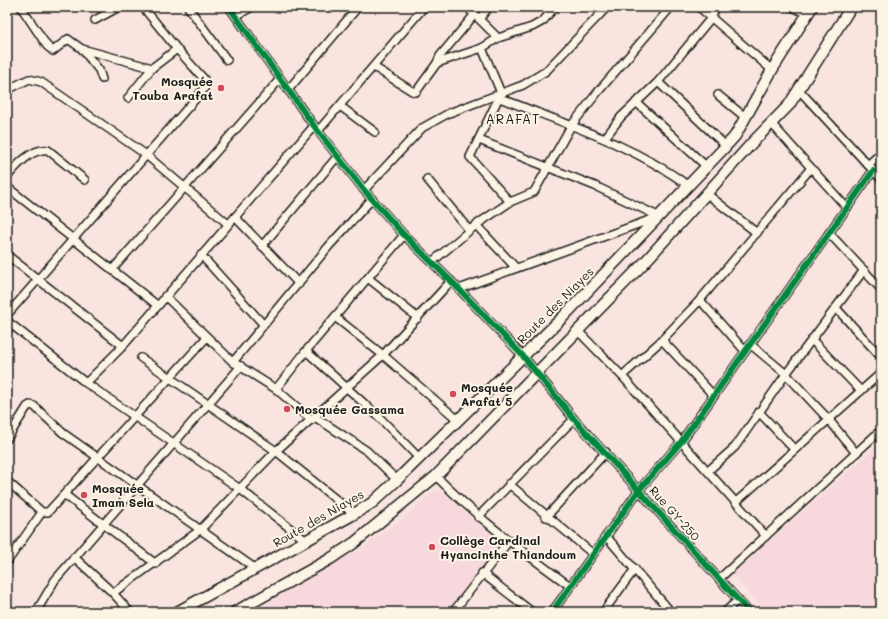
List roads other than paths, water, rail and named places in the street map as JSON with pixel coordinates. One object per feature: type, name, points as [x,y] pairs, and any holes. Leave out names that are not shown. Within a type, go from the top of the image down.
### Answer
[{"type":"main road","points":[[235,612],[330,559],[436,476],[578,331],[789,105],[800,91],[851,7]]},
{"type":"main road","name":"Route des Niayes","points":[[177,612],[354,514],[372,503],[398,480],[564,316],[660,217],[735,136],[772,70],[810,11]]},
{"type":"street","points":[[21,7],[51,50],[55,50],[68,39],[82,49],[99,70],[102,79]]},
{"type":"street","points":[[95,20],[119,7]]},
{"type":"street","points":[[7,314],[145,154],[204,89],[204,79],[177,49],[143,7]]},
{"type":"street","points":[[188,7],[227,60]]},
{"type":"street","name":"Rue GY-250","points":[[229,7],[316,129],[364,190],[404,235],[460,289],[523,356],[574,419],[606,452],[749,612]]},
{"type":"street","points":[[236,16],[252,7]]},
{"type":"street","points":[[288,90],[358,7]]},
{"type":"street","points":[[86,383],[123,346],[228,224],[316,129],[340,106],[424,7]]},
{"type":"street","points":[[467,7],[478,16],[498,38]]},
{"type":"street","points":[[374,67],[416,92],[437,63],[440,56],[478,16],[489,7]]},
{"type":"street","points":[[437,63],[482,48],[498,38],[532,27],[543,21],[554,7]]},
{"type":"street","points":[[364,190],[422,128],[449,113],[500,95],[523,85],[546,71],[607,7]]},
{"type":"street","points":[[432,262],[476,225],[510,202],[534,192],[571,126],[597,93],[671,7]]},
{"type":"street","points":[[699,7],[772,70]]},
{"type":"street","points":[[604,138],[636,102],[658,82],[711,18],[716,7]]},
{"type":"street","points":[[792,7],[810,11]]},
{"type":"street","points":[[482,48],[500,95],[571,126],[604,138],[665,168],[689,186]]},
{"type":"street","points":[[82,49],[152,68]]},
{"type":"street","points":[[128,98],[152,68],[177,49]]},
{"type":"street","points":[[7,90],[29,79],[36,80],[145,154],[228,224]]},
{"type":"street","points":[[112,270],[280,79]]},
{"type":"street","points":[[658,82],[726,146]]},
{"type":"street","points":[[800,91],[881,179]]},
{"type":"street","points":[[500,95],[471,155],[471,160],[510,202]]},
{"type":"street","points":[[718,95],[745,117]]},
{"type":"street","points":[[636,102],[707,167]]},
{"type":"street","points":[[340,106],[375,132]]},
{"type":"street","points":[[771,124],[847,208]]},
{"type":"street","points":[[479,140],[595,186],[660,217]]},
{"type":"street","points":[[8,173],[33,153],[42,149],[48,150],[85,180]]},
{"type":"street","points":[[552,612],[639,490],[681,442],[714,396],[847,208],[870,168],[881,153]]},
{"type":"street","points":[[262,246],[337,157]]},
{"type":"street","points":[[622,376],[662,340],[700,300],[811,168]]},
{"type":"street","points":[[427,179],[469,230]]},
{"type":"street","points":[[7,187],[157,305]]},
{"type":"street","points":[[707,194],[757,233]]},
{"type":"street","points":[[233,362],[329,246],[372,199]]},
{"type":"street","points":[[235,217],[299,284]]},
{"type":"street","points":[[460,289],[660,217]]},
{"type":"street","points":[[476,225],[516,268]]},
{"type":"street","points":[[829,233],[881,289]]},
{"type":"street","points":[[276,389],[306,351],[404,235]]},
{"type":"street","points":[[7,255],[123,346]]},
{"type":"street","points":[[201,255],[263,324]]},
{"type":"street","points":[[708,471],[735,447],[786,374],[864,270]]},
{"type":"street","points":[[368,278],[418,318]]},
{"type":"street","points":[[113,593],[156,564],[200,530],[276,451],[383,355],[451,281]]},
{"type":"street","points":[[165,296],[233,362],[276,389],[313,418],[367,451],[398,480]]},
{"type":"street","points":[[700,300],[745,351]]},
{"type":"street","points":[[836,308],[881,357]]},
{"type":"street","points":[[336,317],[383,355],[458,420]]},
{"type":"street","points":[[7,321],[86,383],[174,445],[240,488],[305,540]]},
{"type":"street","points":[[578,331],[622,376],[766,536]]},
{"type":"street","points":[[7,481],[42,512],[48,512],[207,337]]},
{"type":"street","points":[[662,340],[714,396]]},
{"type":"street","points":[[812,340],[861,391]]},
{"type":"street","points":[[750,344],[786,374],[829,420],[856,453]]},
{"type":"street","points":[[306,351],[378,416],[420,459]]},
{"type":"street","points":[[142,358],[276,451],[354,514]]},
{"type":"street","points":[[36,612],[55,580],[74,557],[174,445],[240,366]]},
{"type":"street","points":[[736,502],[881,373]]},
{"type":"street","points":[[7,440],[27,407],[30,405],[34,406],[63,433],[256,569]]},
{"type":"street","points":[[759,412],[794,450]]},
{"type":"street","points":[[478,517],[574,419]]},
{"type":"street","points":[[719,579],[881,430]]},
{"type":"street","points":[[546,517],[606,452]]},
{"type":"street","points":[[436,476],[478,517],[508,542],[570,586]]},
{"type":"street","points":[[509,484],[546,517],[593,554]]},
{"type":"street","points":[[65,495],[156,564]]},
{"type":"street","points":[[7,562],[42,512]]},
{"type":"street","points":[[606,536],[671,612]]},
{"type":"street","points":[[453,612],[482,573],[508,542]]},
{"type":"street","points":[[74,557],[113,593],[130,612]]},
{"type":"street","points":[[605,611],[635,569]]},
{"type":"street","points":[[482,573],[532,612]]},
{"type":"street","points":[[725,612],[738,600]]},
{"type":"place","name":"Mosquée Touba Arafat","points":[[221,88]]},
{"type":"place","name":"Mosquée Arafat 5","points":[[453,394]]},
{"type":"place","name":"Mosquée Gassama","points":[[287,409]]},
{"type":"place","name":"Mosquée Imam Sela","points":[[84,495]]},
{"type":"place","name":"Collège Cardinal Hyancinthe Thiandoum","points":[[432,547]]},
{"type":"district","name":"ARAFAT","points":[[513,118]]}]
